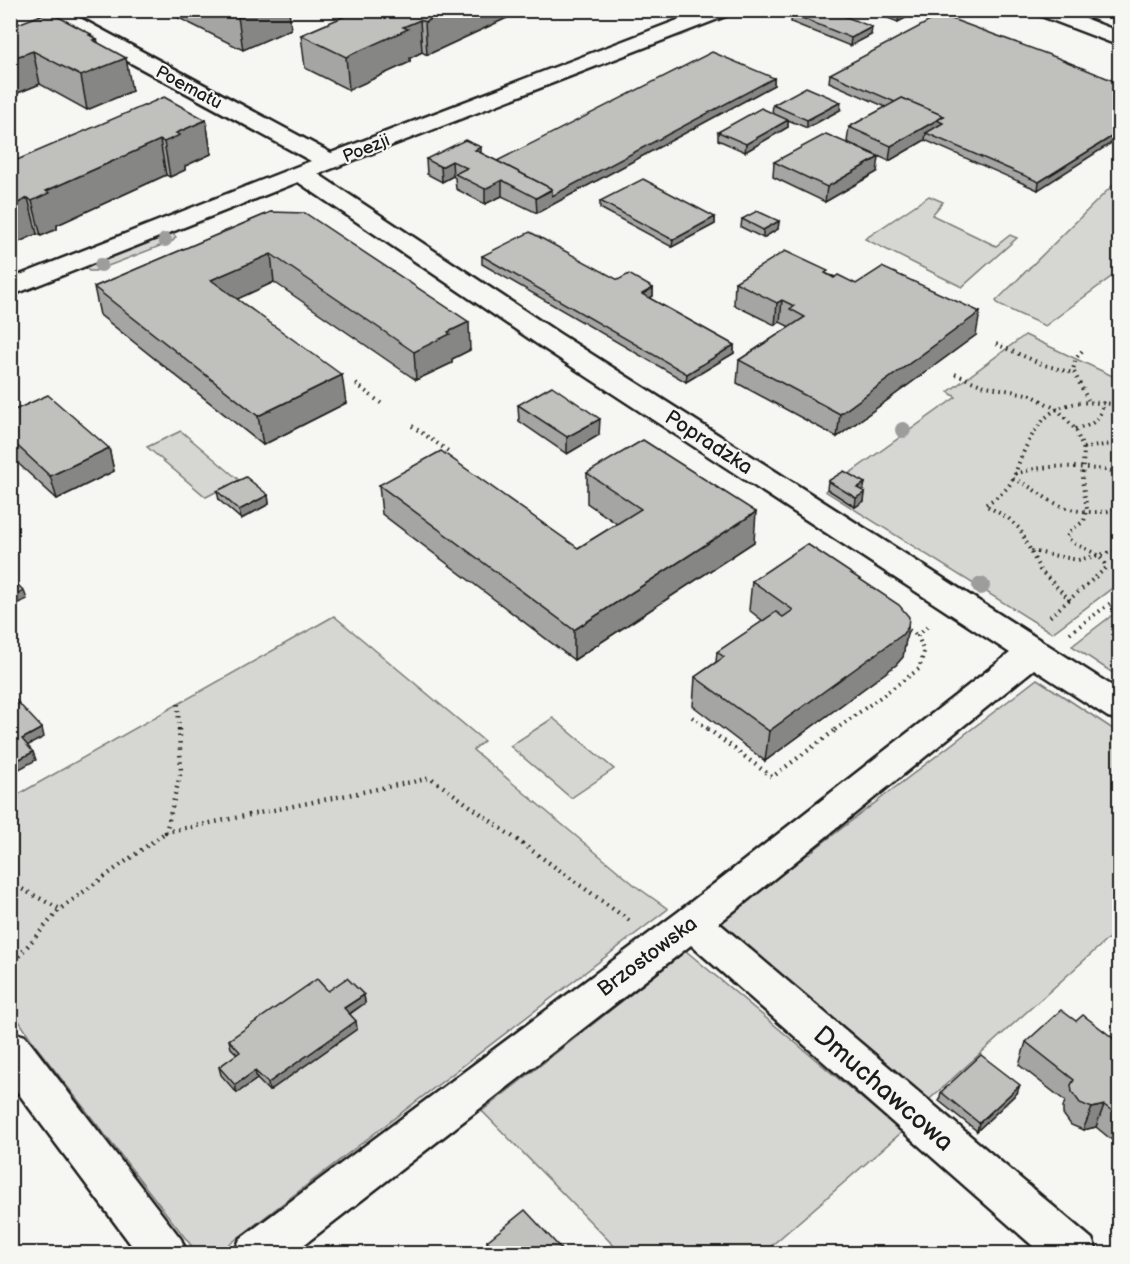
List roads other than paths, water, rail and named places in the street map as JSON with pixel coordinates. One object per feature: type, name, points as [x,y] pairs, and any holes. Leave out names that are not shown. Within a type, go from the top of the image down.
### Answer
[{"type":"street","name":"Poezji","points":[[10,288],[723,10]]},
{"type":"street","points":[[1043,10],[1119,40]]},
{"type":"street","name":"Poematu","points":[[49,12],[331,162]]},
{"type":"street","points":[[28,22],[49,12]]},
{"type":"street","name":"Popradzka","points":[[300,173],[542,334],[1046,638],[1119,708]]},
{"type":"street","name":"Brzostowska","points":[[256,1254],[692,923],[1046,638]]},
{"type":"street","name":"Dmuchawcowa","points":[[692,923],[1076,1254]]},
{"type":"street","points":[[10,1050],[165,1254]]}]
